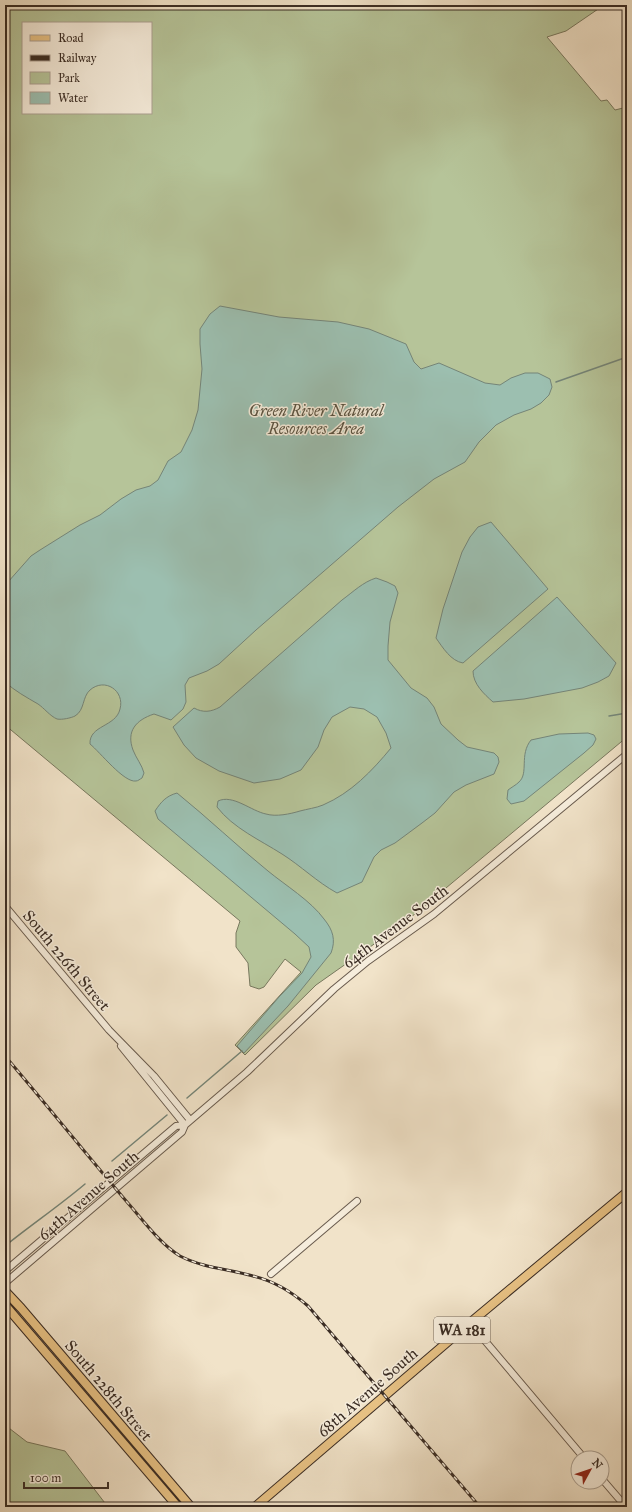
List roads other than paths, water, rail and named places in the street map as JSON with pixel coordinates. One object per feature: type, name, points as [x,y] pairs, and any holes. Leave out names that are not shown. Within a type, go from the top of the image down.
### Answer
[{"type":"main road","name":"68th Avenue South","points":[[255,1507],[470,1323],[627,1192]]},
{"type":"main road","name":"South 228th Street","points":[[5,1291],[191,1507]]},
{"type":"main road","name":"South 228th Street","points":[[5,1305],[178,1507]]},
{"type":"street","name":"64th Avenue South","points":[[5,1283],[182,1132],[185,1125],[190,1120],[247,1072],[334,989],[368,961],[438,911],[627,754]]},
{"type":"street","name":"South 226th Street","points":[[5,906],[109,1030],[185,1125]]},
{"type":"street","name":"South 226th Street","points":[[109,1030],[154,1076],[190,1120]]},
{"type":"street","name":"64th Avenue South","points":[[5,1271],[176,1126],[185,1125]]},
{"type":"street","points":[[272,1274],[357,1201]]},
{"type":"street","points":[[470,1323],[577,1450]]},
{"type":"street","points":[[610,1487],[625,1503],[617,1507]]},
{"type":"water","points":[[220,306],[279,317],[338,322],[369,329],[406,344],[414,362],[421,369],[439,363],[485,383],[500,385],[511,378],[525,373],[538,373],[550,379],[552,387],[549,395],[541,403],[496,425],[479,442],[465,462],[434,479],[398,507],[219,664],[207,671],[189,678],[185,685],[186,702],[183,709],[171,720],[154,714],[142,719],[134,727],[131,737],[134,753],[144,773],[142,778],[136,781],[125,777],[90,744],[94,733],[118,715],[121,702],[120,697],[112,688],[102,685],[96,686],[87,693],[82,707],[75,716],[57,719],[38,704],[5,682],[5,587],[31,556],[80,525],[100,515],[136,490],[150,486],[158,480],[168,461],[181,452],[192,430],[198,410],[202,369],[200,329],[210,314]]},
{"type":"water","points":[[491,522],[548,589],[463,663],[451,657],[436,638],[443,609],[462,552],[470,537],[478,527]]},
{"type":"water","points":[[376,578],[395,586],[398,593],[390,622],[388,660],[411,688],[427,698],[434,707],[441,724],[458,740],[467,747],[494,753],[498,757],[499,762],[494,774],[466,785],[454,792],[435,813],[395,843],[381,850],[374,857],[362,882],[337,893],[231,821],[217,807],[218,801],[224,799],[236,801],[260,812],[270,815],[279,815],[314,808],[333,800],[360,781],[391,748],[386,733],[377,717],[364,709],[350,707],[332,717],[324,730],[318,747],[301,770],[280,779],[254,783],[219,771],[196,758],[184,745],[173,727],[194,708],[201,711],[207,711],[220,707],[342,600],[362,585]]},
{"type":"water","points":[[557,597],[616,663],[609,676],[582,688],[524,699],[493,702],[477,684],[473,676],[473,671]]},
{"type":"water","points":[[588,733],[594,735],[596,739],[593,745],[524,801],[511,804],[507,799],[508,790],[522,778],[525,752],[531,740],[559,734]]},
{"type":"water","points":[[177,793],[256,861],[319,912],[333,935],[333,948],[331,953],[288,1006],[244,1053],[237,1046],[279,997],[302,973],[311,957],[309,947],[158,819],[155,811],[157,808],[167,798]]},
{"type":"waterway","points":[[556,382],[627,357]]},
{"type":"waterway","points":[[609,716],[627,713]]},
{"type":"waterway","points":[[187,1098],[242,1051]]},
{"type":"waterway","points":[[112,1161],[167,1115]]},
{"type":"waterway","points":[[5,1246],[85,1184]]},
{"type":"railway","points":[[5,1056],[145,1224],[172,1251],[198,1263],[261,1278],[296,1296],[308,1306],[480,1507]]},
{"type":"park label","name":"Green River Natural Resources Area","points":[[316,419]]}]
